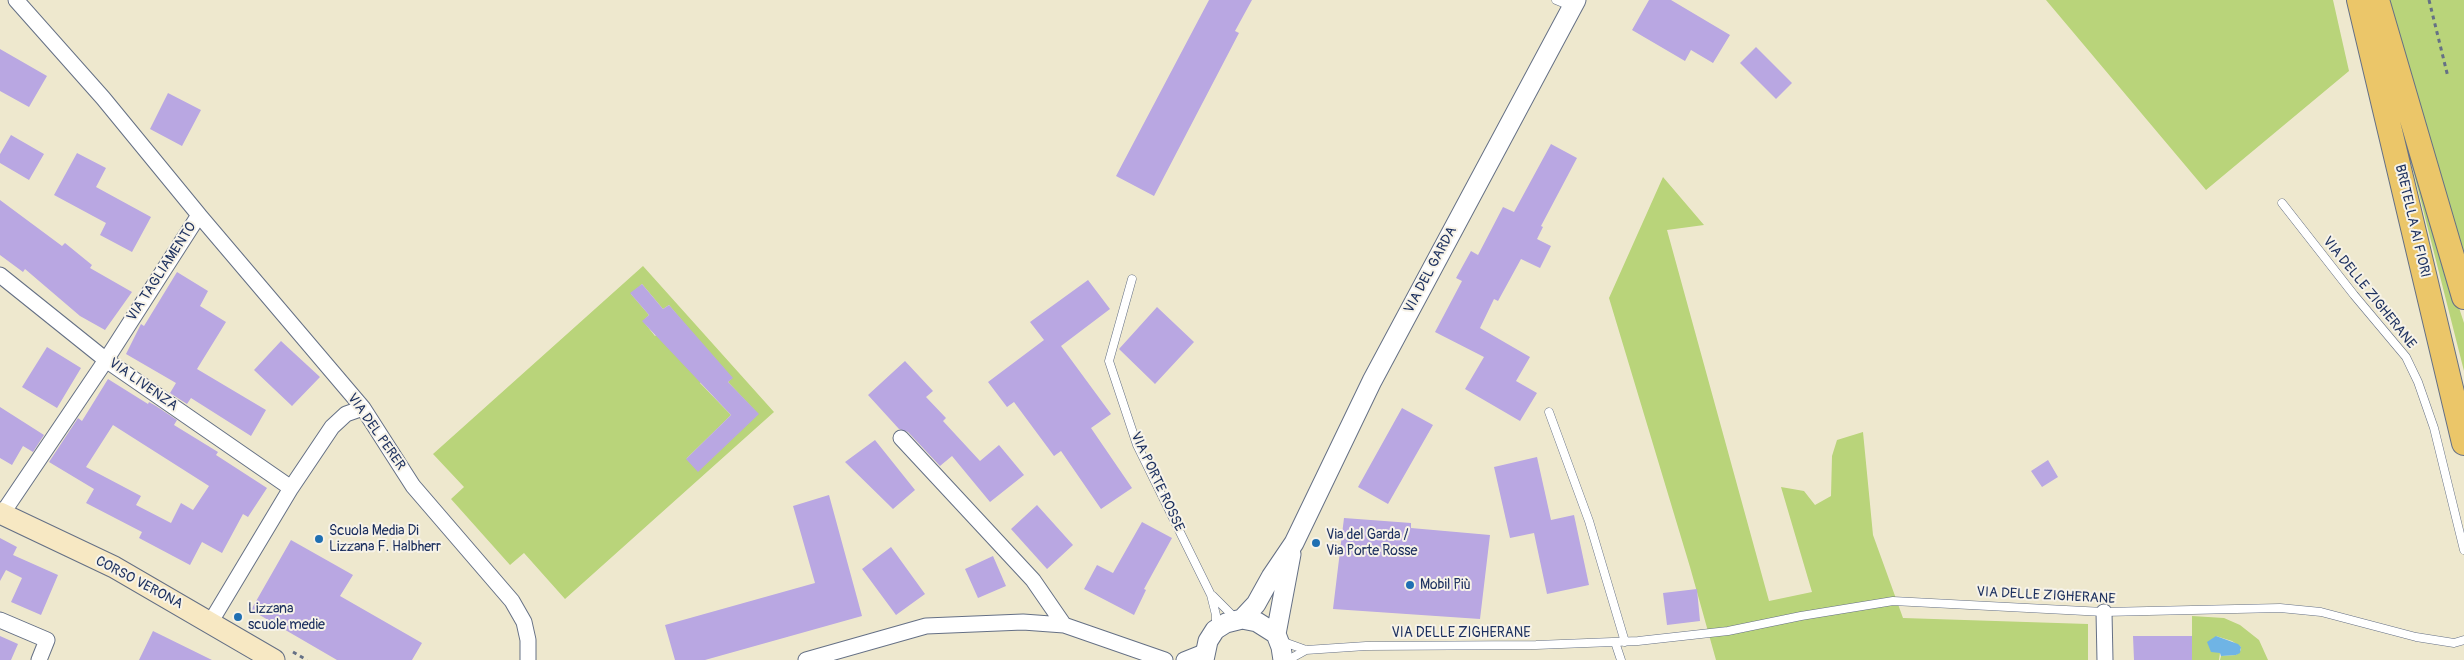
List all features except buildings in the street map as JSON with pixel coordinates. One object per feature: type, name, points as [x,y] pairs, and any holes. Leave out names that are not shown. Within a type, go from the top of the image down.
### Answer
[{"type":"main road","name":"BRETELLA AI FIORI","points":[[2359,0],[2464,443]]},
{"type":"main road","points":[[2377,0],[2464,297]]},
{"type":"main road","name":"CORSO VERONA","points":[[1,514],[114,567],[274,660]]},
{"type":"street","name":"VIA TAGLIAMENTO","points":[[1,514],[106,360],[199,215],[104,98],[16,0]]},
{"type":"street","name":"VIA DEL GARDA","points":[[1240,619],[1256,604],[1270,577],[1294,543],[1372,381],[1568,2]]},
{"type":"street","name":"VIA DEL PERER","points":[[199,215],[363,408],[413,486],[512,601],[524,622],[528,640],[528,660]]},
{"type":"street","name":"VIA LIVENZA","points":[[0,275],[106,360],[291,488]]},
{"type":"street","points":[[210,623],[291,488],[332,427],[346,414],[363,408]]},
{"type":"street","points":[[901,438],[1033,580],[1064,625]]},
{"type":"street","name":"VIA DEL GARDA","points":[[1277,637],[1294,543]]},
{"type":"street","points":[[2104,612],[2105,660]]},
{"type":"street","points":[[1184,660],[1204,656],[1208,641],[1216,630],[1240,619],[1257,622],[1277,637],[1283,660]]},
{"type":"street","points":[[0,620],[47,640],[39,660]]},
{"type":"street","points":[[806,660],[926,626],[1023,622],[1064,625],[1165,660]]},
{"type":"lane","name":"VIA DELLE ZIGHERANE","points":[[2282,203],[2354,295],[2406,357],[2418,382],[2434,428],[2464,550]]},
{"type":"lane","name":"VIA PORTE ROSSE","points":[[1132,279],[1109,361],[1137,445],[1211,595]]},
{"type":"lane","points":[[1549,412],[1589,521],[1625,642]]},
{"type":"lane","points":[[1211,595],[1240,619]]},
{"type":"lane","points":[[1211,595],[1216,615],[1216,630]]},
{"type":"lane","name":"VIA DELLE ZIGHERANE","points":[[1288,660],[1306,650],[1375,646],[1536,646],[1625,642],[1728,631],[1801,616],[1893,601],[2104,612],[2280,608],[2321,612],[2416,637],[2454,643],[2464,640]]},
{"type":"lane","name":"VIA DELLE ZIGHERANE","points":[[1277,637],[1306,650]]},
{"type":"lane","points":[[1615,642],[1621,660]]},
{"type":"path","points":[[2429,0],[2448,77]]},
{"type":"green space","points":[[2046,0],[2333,0],[2349,71],[2206,190]]},
{"type":"green space","points":[[2389,0],[2464,0],[2464,254],[2439,168]]},
{"type":"green space","points":[[2410,158],[2464,323],[2464,371]]},
{"type":"green space","points":[[1663,177],[1704,225],[1667,230],[1769,601],[1812,592],[1781,487],[1804,491],[1815,505],[1831,496],[1832,456],[1837,440],[1863,432],[1873,535],[1903,618],[2088,624],[2088,660],[1716,660],[1609,298]]},
{"type":"green space","points":[[643,266],[774,412],[565,599],[524,553],[510,565],[451,499],[464,487],[433,454]],"holes":[[[642,284],[663,309],[669,305],[688,328],[669,325],[655,336],[643,321],[649,315],[631,294]],[[709,374],[732,378],[728,382],[758,414],[686,459],[731,415],[700,383]]]},
{"type":"green space","points":[[2192,616],[2224,618],[2240,625],[2259,640],[2268,660],[2220,660],[2221,656],[2236,655],[2241,650],[2241,647],[2232,641],[2216,636],[2220,653],[2219,660],[2192,660]]},
{"type":"water","points":[[2216,636],[2238,644],[2241,647],[2240,653],[2221,656],[2220,653],[2211,652],[2207,642]]},
{"type":"place","name":"Scuola Media Di Lizzana F. Halbherr","points":[[319,539]]},
{"type":"place","name":"Via del Garda / Via Porte Rosse","points":[[1316,543]]},
{"type":"place","name":"Mobil Più","points":[[1410,585]]},
{"type":"place","name":"Lizzana scuole medie","points":[[238,617]]}]
